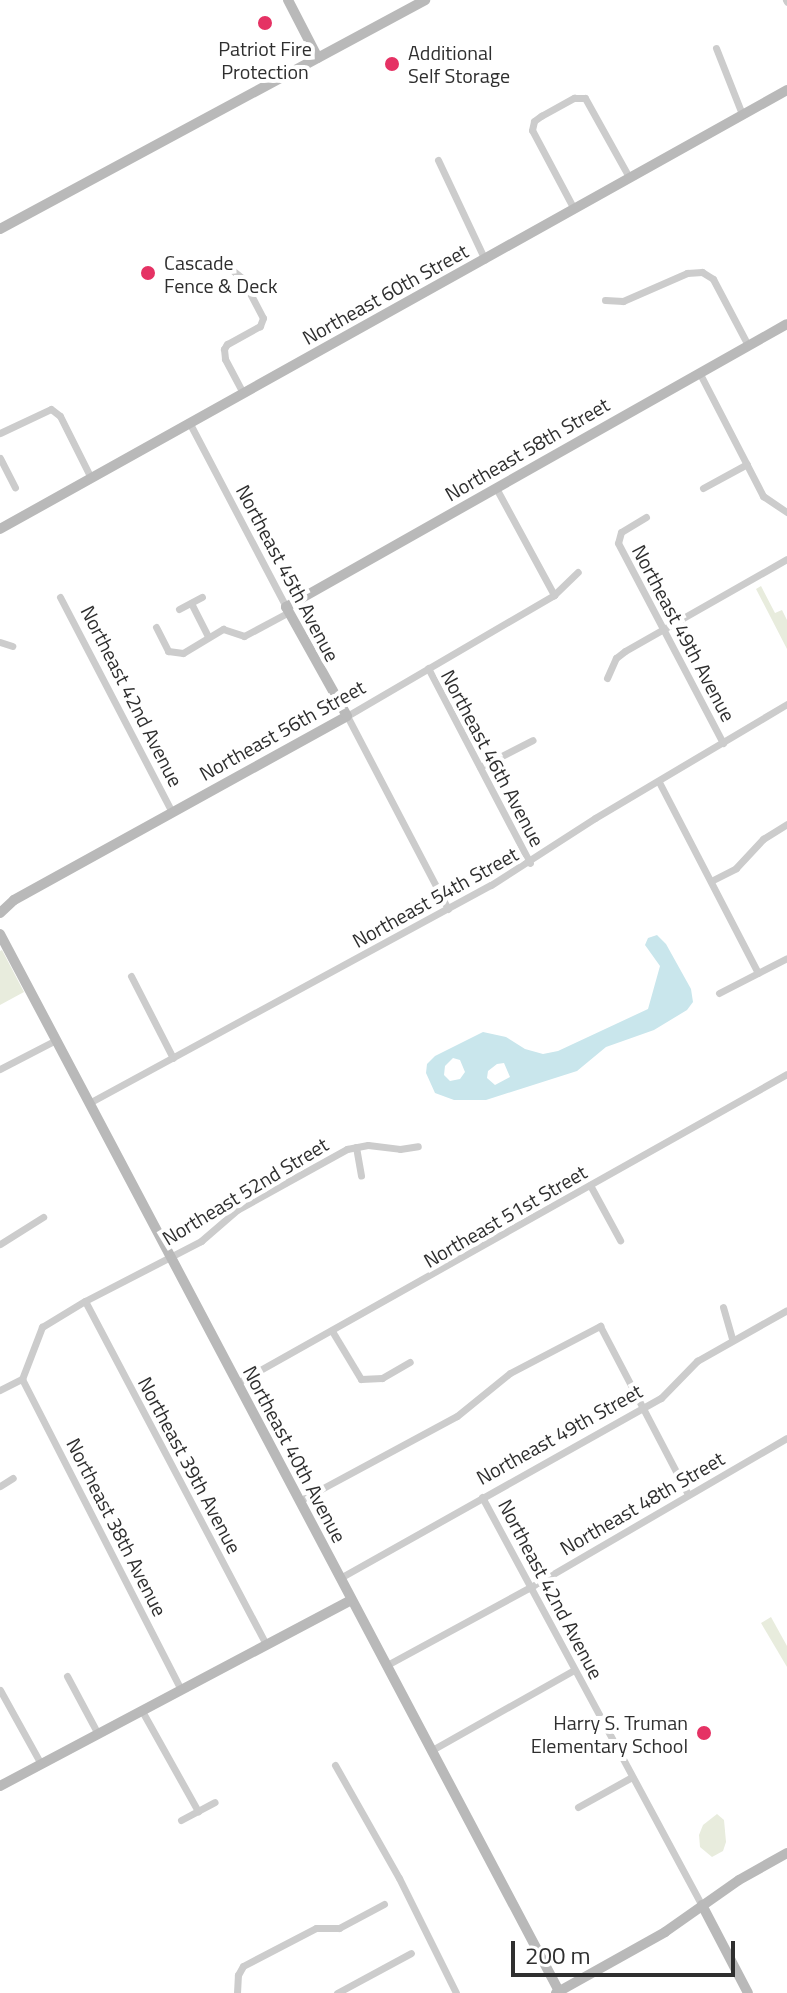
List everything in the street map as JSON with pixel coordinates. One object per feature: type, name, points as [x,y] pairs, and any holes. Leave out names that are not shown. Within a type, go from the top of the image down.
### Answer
[{"type":"street","points":[[288,0],[318,58]]},
{"type":"street","points":[[0,229],[425,0]]},
{"type":"street","points":[[716,48],[742,114]]},
{"type":"street","name":"Northeast 60th Street","points":[[0,529],[787,90]]},
{"type":"street","points":[[574,209],[532,127],[537,119],[574,98],[582,97],[589,103],[629,177]]},
{"type":"street","points":[[438,160],[485,260]]},
{"type":"street","points":[[226,265],[242,278],[263,318],[260,326],[227,344],[224,349],[225,359],[243,393]]},
{"type":"street","points":[[605,300],[623,301],[687,273],[702,272],[713,279],[748,345]]},
{"type":"street","name":"Northeast 58th Street","points":[[288,610],[496,488],[787,324]]},
{"type":"street","points":[[699,372],[763,496],[787,512]]},
{"type":"street","points":[[0,433],[39,411],[51,409],[60,416],[91,478]]},
{"type":"street","name":"Northeast 45th Avenue","points":[[189,422],[448,909]]},
{"type":"street","points":[[0,458],[15,487]]},
{"type":"street","points":[[703,488],[747,464]]},
{"type":"street","points":[[496,488],[554,595]]},
{"type":"street","name":"Northeast 49th Avenue","points":[[646,517],[617,538],[723,743]]},
{"type":"street","points":[[607,678],[616,658],[787,559]]},
{"type":"street","name":"Northeast 56th Street","points":[[0,913],[14,900],[347,716],[554,595],[578,572]]},
{"type":"street","name":"Northeast 42nd Avenue","points":[[60,597],[172,812]]},
{"type":"street","points":[[179,609],[202,597]]},
{"type":"street","points":[[191,603],[208,637]]},
{"type":"street","points":[[156,627],[168,651],[183,653],[226,629],[244,636],[288,610]]},
{"type":"street","points":[[0,642],[12,646]]},
{"type":"street","name":"Northeast 46th Avenue","points":[[428,668],[530,863]]},
{"type":"street","name":"Northeast 54th Street","points":[[89,1103],[530,863],[595,818],[787,704]]},
{"type":"street","points":[[480,767],[533,740]]},
{"type":"street","points":[[659,782],[758,973]]},
{"type":"street","points":[[711,881],[736,868],[763,839],[787,824]]},
{"type":"street","name":"Northeast 40th Avenue","points":[[0,934],[558,1992]]},
{"type":"street","points":[[719,993],[787,958]]},
{"type":"street","points":[[131,976],[173,1058]]},
{"type":"street","points":[[0,1069],[56,1040]]},
{"type":"street","name":"Northeast 51st Street","points":[[237,1383],[787,1074]]},
{"type":"street","name":"Northeast 52nd Street","points":[[22,1379],[42,1327],[170,1255],[201,1241],[237,1210],[338,1153],[356,1147],[400,1149],[418,1146]]},
{"type":"street","points":[[356,1147],[361,1176]]},
{"type":"street","points":[[590,1185],[620,1240]]},
{"type":"street","points":[[0,1244],[43,1217]]},
{"type":"street","name":"Northeast 39th Avenue","points":[[85,1301],[266,1645]]},
{"type":"street","points":[[723,1307],[732,1339]]},
{"type":"street","name":"Northeast 49th Street","points":[[340,1578],[661,1398],[697,1361],[787,1310]]},
{"type":"street","points":[[299,1501],[457,1416],[510,1373],[600,1326],[688,1494]]},
{"type":"street","points":[[332,1331],[361,1379],[382,1378],[410,1362]]},
{"type":"street","points":[[0,1390],[22,1379]]},
{"type":"street","name":"Northeast 38th Avenue","points":[[22,1379],[181,1690]]},
{"type":"street","name":"Northeast 48th Street","points":[[387,1665],[529,1588],[787,1438]]},
{"type":"street","points":[[0,1486],[13,1478]]},
{"type":"street","name":"Northeast 42nd Avenue","points":[[482,1497],[748,1993]]},
{"type":"street","points":[[0,1786],[351,1600]]},
{"type":"street","points":[[432,1750],[574,1670]]},
{"type":"street","points":[[67,1676],[98,1734]]},
{"type":"street","points":[[0,1690],[41,1764]]},
{"type":"street","points":[[142,1711],[198,1811]]},
{"type":"street","points":[[335,1765],[399,1878],[456,1993]]},
{"type":"street","points":[[578,1807],[632,1777]]},
{"type":"street","points":[[181,1820],[215,1802]]},
{"type":"street","points":[[558,1992],[665,1932],[702,1905],[787,1853]]},
{"type":"street","points":[[237,1993],[238,1975],[243,1966],[316,1928],[339,1928],[384,1904]]},
{"type":"street","points":[[337,1993],[411,1953]]},
{"type":"shaded area","points":[[761,586],[775,613],[782,610],[787,620],[787,649],[756,589]]},
{"type":"shaded area","points":[[0,951],[24,992],[0,1005]]},
{"type":"shaded area","points":[[771,1617],[787,1646],[787,1667],[761,1623]]},
{"type":"shaded area","points":[[717,1814],[724,1820],[726,1842],[723,1851],[712,1857],[700,1847],[699,1835],[703,1825]]},
{"type":"water","points":[[657,935],[666,944],[691,989],[693,1002],[687,1010],[654,1030],[606,1047],[577,1071],[486,1100],[454,1100],[435,1093],[426,1073],[427,1064],[435,1056],[483,1032],[506,1037],[525,1049],[543,1054],[558,1051],[648,1009],[660,966],[645,945],[648,938]],"holes":[[[453,1058],[460,1060],[465,1072],[460,1079],[450,1081],[444,1075],[445,1066]],[[504,1063],[510,1077],[495,1085],[487,1078],[488,1071]]]},
{"type":"place","name":"Patriot Fire Protection","points":[[265,23]]},
{"type":"place","name":"Additional Self Storage","points":[[392,64]]},
{"type":"place","name":"Cascade Fence & Deck","points":[[148,273]]},
{"type":"place","name":"Harry S. Truman Elementary School","points":[[704,1733]]}]
